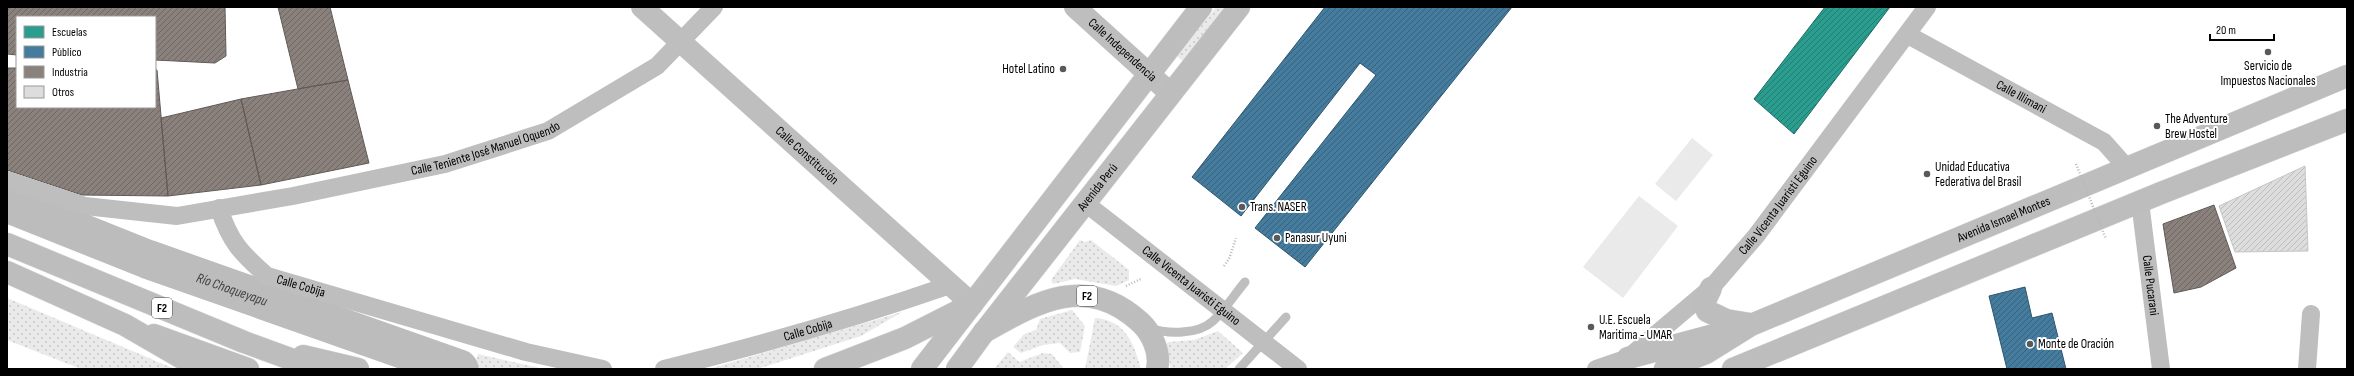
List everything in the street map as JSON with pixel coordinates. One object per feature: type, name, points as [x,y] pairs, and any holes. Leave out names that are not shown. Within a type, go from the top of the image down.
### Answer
[{"type":"main road","name":"Avenida Perú","points":[[922,369],[1201,7]]},
{"type":"main road","name":"Avenida Perú","points":[[957,369],[1084,202],[1239,7]]},
{"type":"main road","name":"Avenida Ismael Montes","points":[[1665,369],[1706,353],[1751,325],[2128,169],[2347,76]]},
{"type":"main road","points":[[1733,369],[1766,359],[2140,202],[2347,120]]},
{"type":"main road","points":[[2128,169],[2140,202]]},
{"type":"main road","points":[[1062,186],[1084,202]]},
{"type":"main road","name":"F2","points":[[7,244],[244,342],[318,369]]},
{"type":"main road","name":"F2","points":[[7,272],[125,325],[248,369]]},
{"type":"main road","points":[[1711,288],[1704,303],[1707,311],[1726,320],[1751,325]]},
{"type":"main road","name":"F2","points":[[984,332],[1044,301],[1062,296],[1091,296],[1116,304],[1146,327],[1155,344],[1157,369]]},
{"type":"main road","points":[[825,369],[905,338],[972,304]]},
{"type":"main road","name":"F2","points":[[125,325],[201,369]]},
{"type":"main road","points":[[1628,358],[1751,325]]},
{"type":"main road","points":[[1751,325],[1766,359]]},
{"type":"main road","points":[[244,342],[358,369]]},
{"type":"street","name":"Calle Constitución","points":[[642,7],[972,304]]},
{"type":"street","name":"Calle Teniente José Manuel Oquendo","points":[[219,208],[293,196],[445,164],[548,132],[657,66],[714,7]]},
{"type":"street","name":"Calle Independencia","points":[[1075,7],[1170,93]]},
{"type":"street","name":"Calle Vicenta Juaristi Eguino","points":[[1596,369],[1628,358],[1711,288],[1756,236],[1908,35],[1927,7]]},
{"type":"street","name":"Calle Illimani","points":[[1908,35],[2104,142],[2128,169]]},
{"type":"street","points":[[7,180],[85,206],[178,216],[219,208]]},
{"type":"street","name":"Calle Vicenta Juaristi Eguino","points":[[1084,202],[1224,309],[1264,343],[1298,369]]},
{"type":"street","name":"Calle Pucarani","points":[[2140,202],[2161,369]]},
{"type":"street","name":"Calle Cobija","points":[[219,208],[226,232],[242,253],[267,276],[519,350],[603,369]]},
{"type":"street","name":"Calle Cobija","points":[[664,369],[778,340],[867,314],[950,285]]},
{"type":"street","points":[[2307,369],[2311,314]]},
{"type":"lane","points":[[1146,327],[1170,332],[1188,331],[1212,322],[1245,282]]},
{"type":"lane","points":[[1239,369],[1286,317]]},
{"type":"path","points":[[2076,164],[2106,240]]},
{"type":"path","points":[[1224,266],[1229,259],[1236,238]]},
{"type":"path","points":[[1124,286],[1141,279]]},
{"type":"shaded area","points":[[1216,7],[1232,7],[1186,64],[1177,56]]},
{"type":"shaded area","points":[[1692,138],[1713,155],[1676,201],[1655,184]]},
{"type":"shaded area","points":[[1639,196],[1678,226],[1623,298],[1583,267]]},
{"type":"shaded area","points":[[1080,240],[1084,242],[1091,240],[1129,270],[1129,280],[1116,286],[1075,279],[1053,284],[1051,280]]},
{"type":"shaded area","points":[[7,298],[175,369],[81,369],[7,340]]},
{"type":"shaded area","points":[[1072,310],[1085,326],[1080,352],[1070,353],[1060,343],[1043,345],[1021,353],[1013,347],[1024,334],[1036,330],[1040,319]]},
{"type":"shaded area","points":[[902,312],[861,336],[757,369],[709,369]]},
{"type":"shaded area","points":[[1095,318],[1114,323],[1127,334],[1135,350],[1141,369],[1085,369]]},
{"type":"shaded area","points":[[1218,331],[1243,353],[1225,369],[1171,369],[1166,345],[1168,342],[1194,340]]},
{"type":"shaded area","points":[[1008,352],[1019,362],[1043,353],[1052,354],[1064,369],[994,369]]},
{"type":"shaded area","points":[[478,354],[544,369],[474,369]]},
{"type":"building: Escuelas","points":[[1825,7],[1890,7],[1794,134],[1754,99]]},
{"type":"building: Público","points":[[1325,7],[1512,7],[1305,267],[1255,228],[1376,75],[1360,63],[1241,216],[1192,177]]},
{"type":"building: Público","name":"Monte de Oración","points":[[2025,287],[2032,318],[2052,313],[2066,369],[2007,369],[1989,296]]},
{"type":"building: Industria","points":[[7,7],[225,7],[226,56],[215,63],[156,60],[156,16],[16,16],[16,55],[7,54]]},
{"type":"building: Industria","points":[[278,7],[330,7],[348,80],[298,89]]},
{"type":"building: Industria","points":[[7,68],[16,68],[16,108],[156,108],[157,70],[168,196],[82,195],[7,170]]},
{"type":"building: Industria","points":[[348,80],[369,163],[261,185],[241,99]]},
{"type":"building: Industria","points":[[241,99],[261,185],[168,196],[161,118]]},
{"type":"building: Industria","points":[[2214,205],[2236,268],[2201,287],[2174,293],[2163,224]]},
{"type":"building: Otros","points":[[2305,166],[2308,251],[2235,252],[2219,206]]},
{"type":"waterway","name":"Río Choqueyapu","points":[[7,203],[147,259],[459,369]]},
{"type":"place","name":"Servicio de Impuestos Nacionales","points":[[2268,52]]},
{"type":"place","name":"Hotel Latino","points":[[1063,69]]},
{"type":"place","name":"The Adventure Brew Hostel","points":[[2157,126]]},
{"type":"place","name":"Unidad Educativa Federativa del Brasil","points":[[1927,174]]},
{"type":"place","name":"Trans. NASER","points":[[1242,207]]},
{"type":"place","name":"Panasur Uyuni","points":[[1277,238]]},
{"type":"place","name":"U.E. Escuela Maritima - UMAR","points":[[1591,327]]},
{"type":"place","name":"Monte de Oración","points":[[2030,344]]}]
